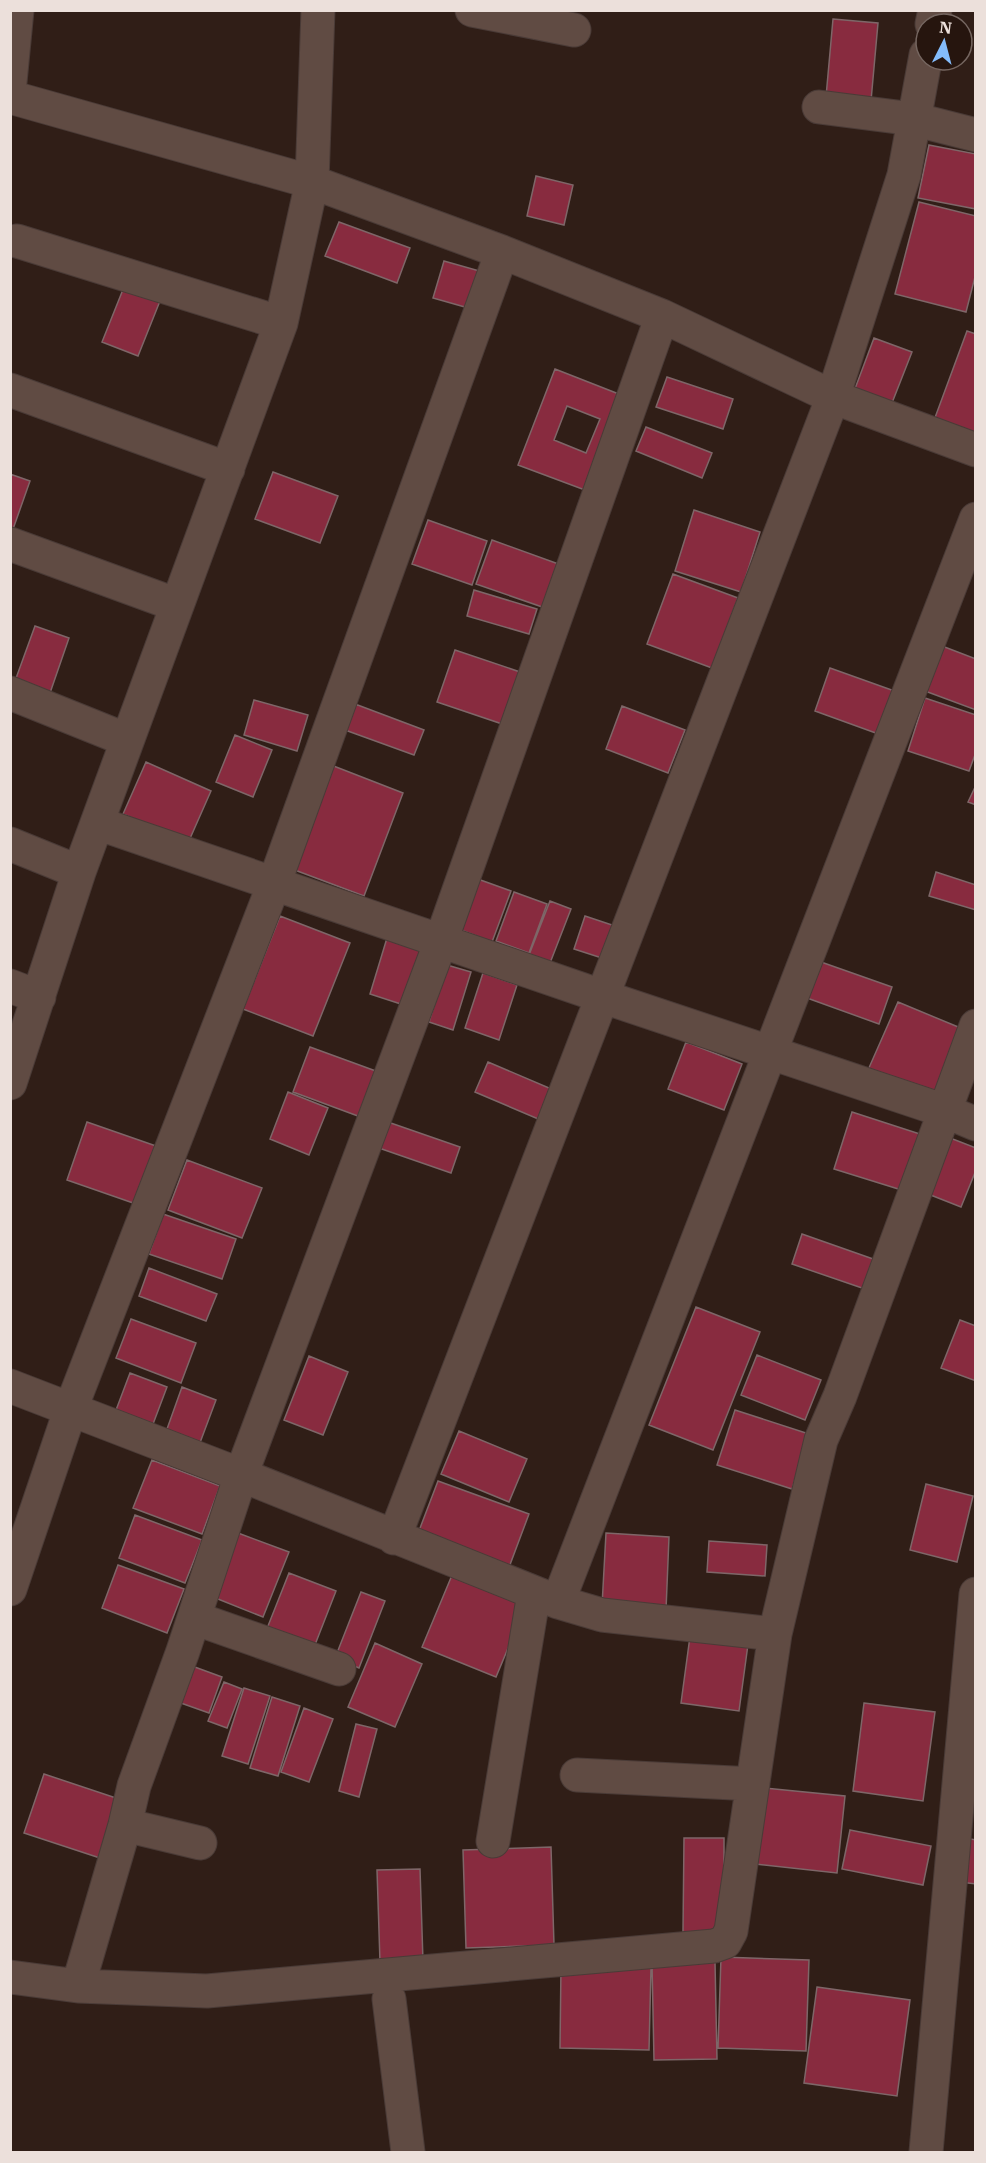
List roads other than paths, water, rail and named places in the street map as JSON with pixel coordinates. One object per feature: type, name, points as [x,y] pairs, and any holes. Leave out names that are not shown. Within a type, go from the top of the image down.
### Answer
[{"type":"street","points":[[17,10],[11,78],[312,182],[502,252],[662,316],[833,397],[975,450]]},
{"type":"street","points":[[10,1083],[25,991],[79,872],[281,323],[312,182],[318,10]]},
{"type":"street","points":[[472,10],[574,30]]},
{"type":"street","points":[[394,1538],[833,397],[904,175],[923,72]]},
{"type":"street","points":[[819,107],[913,119],[975,135]]},
{"type":"street","points":[[17,241],[281,323]]},
{"type":"street","points":[[10,1589],[71,1408],[274,884],[502,252]]},
{"type":"street","points":[[78,1986],[125,1825],[134,1786],[194,1618],[241,1475],[441,941],[662,316]]},
{"type":"street","points":[[10,390],[228,469]]},
{"type":"street","points":[[493,1841],[546,1598],[770,1053],[975,519]]},
{"type":"street","points":[[10,544],[177,604]]},
{"type":"street","points":[[10,693],[127,740]]},
{"type":"street","points":[[97,823],[945,1111],[975,1124]]},
{"type":"street","points":[[10,844],[79,872]]},
{"type":"street","points":[[10,1977],[78,1986],[207,1991],[714,1946],[725,1942],[731,1931],[775,1634],[820,1440],[840,1396],[975,1026]]},
{"type":"street","points":[[10,1386],[241,1475],[546,1598],[602,1615],[775,1634]]},
{"type":"street","points":[[926,2152],[975,1594]]},
{"type":"street","points":[[194,1618],[339,1670]]},
{"type":"street","points":[[578,1775],[753,1784]]},
{"type":"street","points":[[125,1825],[200,1843]]},
{"type":"street","points":[[389,1999],[408,2152]]}]
